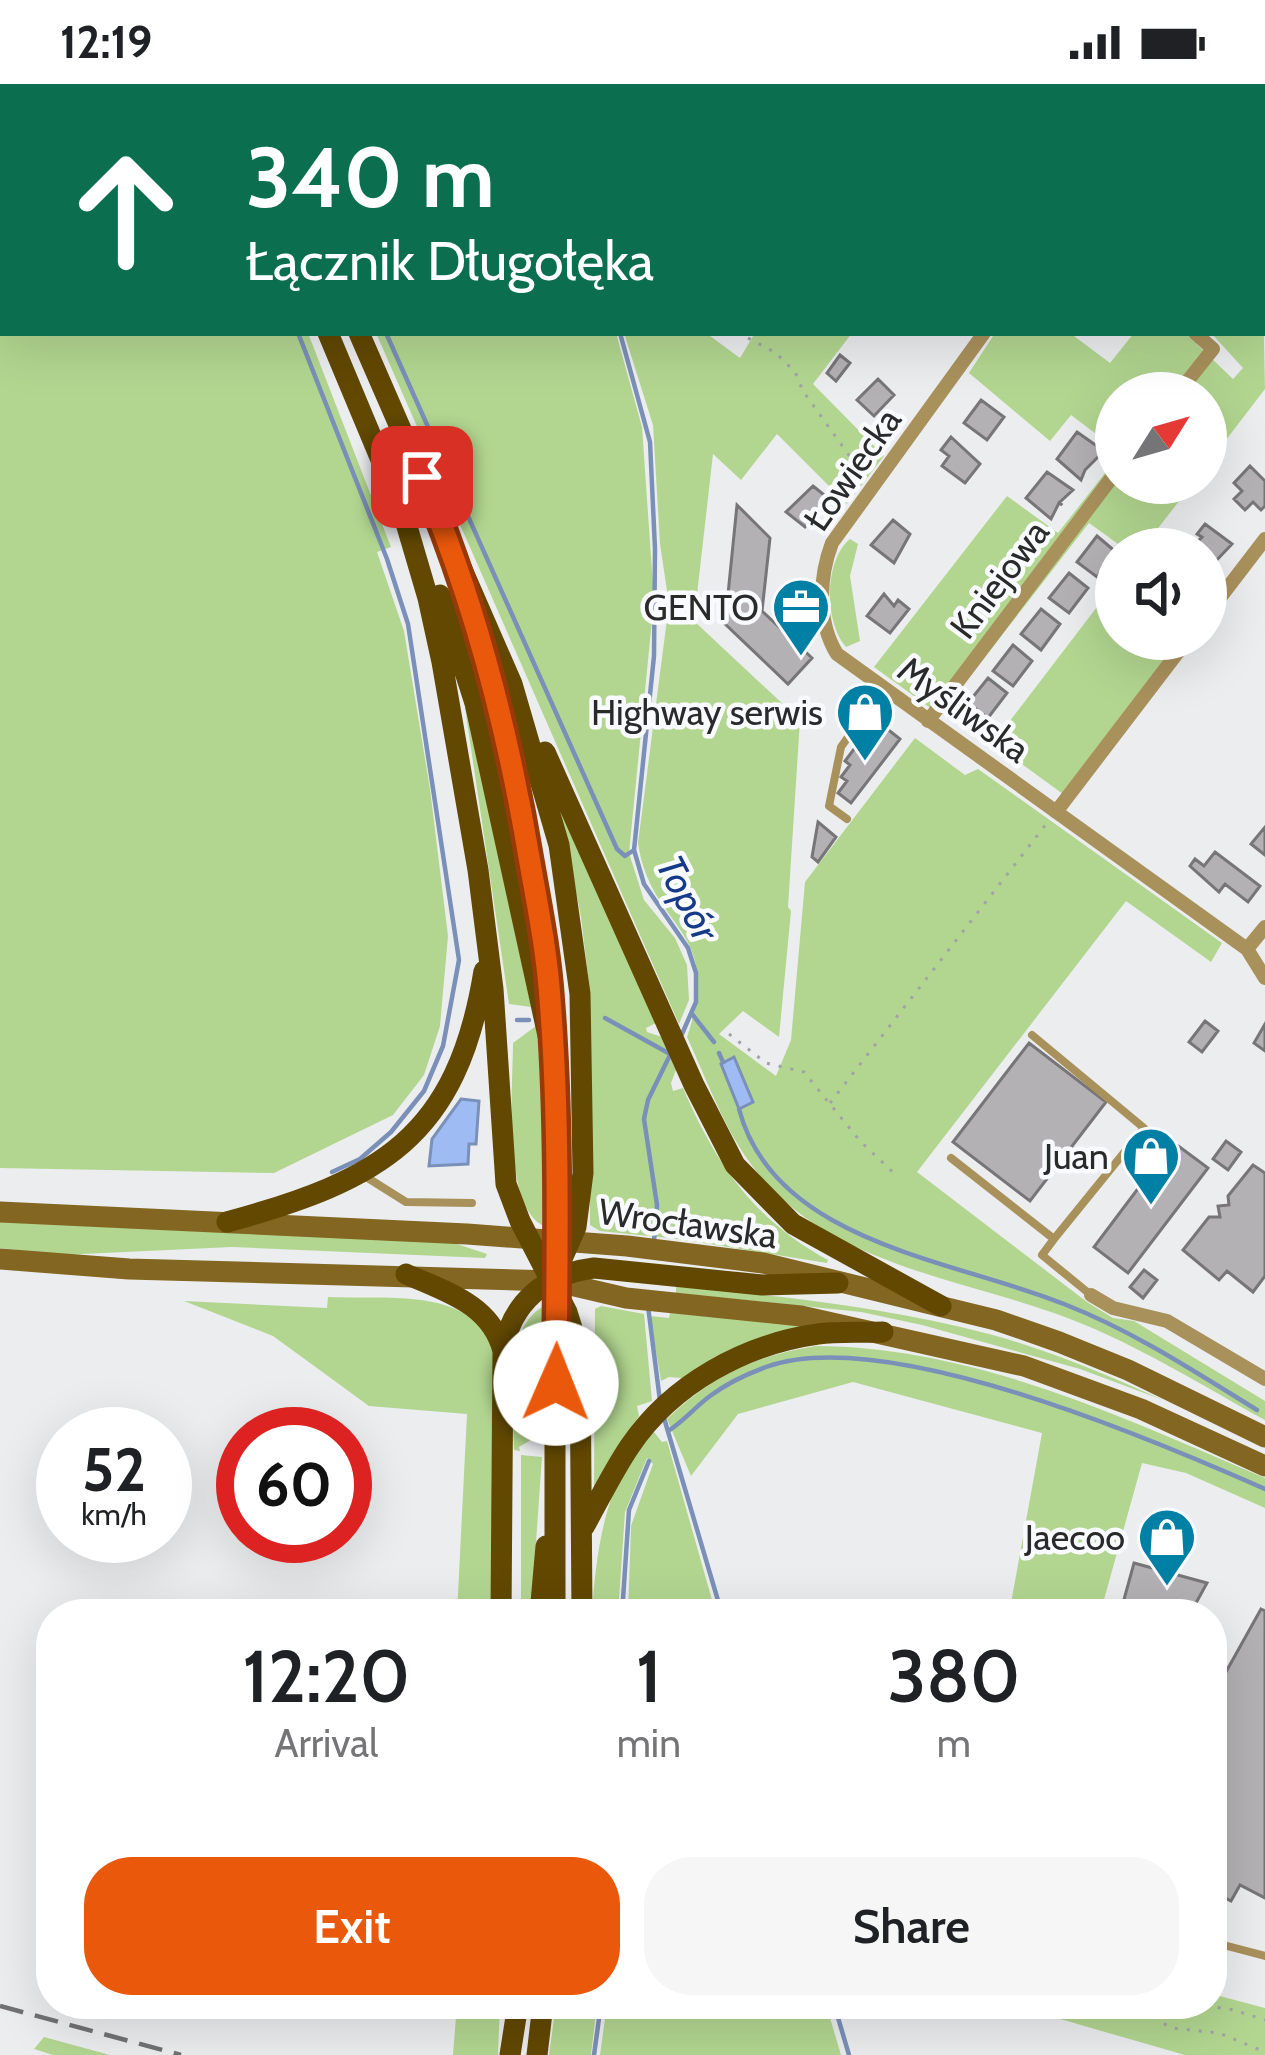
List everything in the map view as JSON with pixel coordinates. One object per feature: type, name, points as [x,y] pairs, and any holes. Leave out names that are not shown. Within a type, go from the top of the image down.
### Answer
[{"type":"main road","points":[[329,336],[440,594],[475,704],[552,1054]]},
{"type":"main road","points":[[360,336],[512,684],[735,1165],[776,1209],[814,1238],[941,1306]]},
{"type":"main road","points":[[403,512],[442,662],[488,947],[506,1184],[574,1332],[583,1376],[582,1599]]},
{"type":"main road","points":[[456,557],[492,680],[525,832],[546,960],[556,1132],[555,1599]]},
{"type":"main road","points":[[512,684],[555,828],[577,960],[582,1037],[581,1210],[553,1280]]},
{"type":"main road","points":[[227,1222],[317,1196],[361,1174],[422,1124],[456,1074],[476,1021],[488,947]]},
{"type":"main road","name":"Wrocławska","points":[[0,1212],[529,1238],[763,1263],[941,1306],[1059,1342],[1265,1437]]},
{"type":"main road","points":[[0,1259],[152,1270],[553,1280],[626,1298],[801,1316],[1024,1366],[1141,1409],[1265,1466]]},
{"type":"main road","points":[[501,1599],[503,1351],[506,1332],[522,1304],[553,1280],[594,1268],[762,1285],[838,1283]]},
{"type":"main road","points":[[406,1274],[470,1302],[494,1329],[503,1351]]},
{"type":"main road","points":[[582,1529],[631,1444],[654,1416],[724,1364],[819,1334],[883,1332]]},
{"type":"main road","points":[[542,1599],[556,1468]]},
{"type":"main road","points":[[506,2019],[508,2055]]},
{"type":"main road","points":[[508,2055],[515,2019]]},
{"type":"main road","points":[[537,2055],[541,2019]]},
{"type":"street","name":"Łowiecka","points":[[837,654],[830,643],[824,609],[823,565],[832,543],[982,336]]},
{"type":"street","points":[[1195,372],[1214,349],[1199,336]]},
{"type":"street","name":"Kniejowa","points":[[928,721],[1095,500]]},
{"type":"street","points":[[1227,588],[1265,538]]},
{"type":"street","name":"Myśliwska","points":[[837,654],[1247,950],[1265,978]]},
{"type":"street","points":[[1056,812],[1172,660]]},
{"type":"street","points":[[1247,950],[1265,927]]},
{"type":"street","points":[[1091,1295],[1113,1308],[1167,1321],[1265,1378]]},
{"type":"lane","points":[[847,819],[829,806],[841,747],[883,687]]},
{"type":"lane","points":[[1032,1035],[1144,1128],[1042,1255],[1091,1295]]},
{"type":"lane","points":[[951,1158],[1054,1240]]},
{"type":"lane","points":[[361,1174],[406,1202],[472,1203]]},
{"type":"lane","points":[[1227,1946],[1265,1956]]},
{"type":"path","points":[[748,338],[776,353],[796,372],[803,391],[837,439],[877,483]]},
{"type":"path","points":[[830,1102],[1056,812]]},
{"type":"path","points":[[729,1034],[766,1063],[804,1072],[860,1141],[897,1176]]},
{"type":"path","points":[[1227,2009],[1265,2020]]},
{"type":"path","points":[[1158,2019],[1172,2028],[1219,2033],[1265,2052]]},
{"type":"green space","points":[[0,336],[309,336],[391,547],[377,552],[404,631],[430,789],[448,936],[440,1026],[424,1075],[393,1115],[274,1173],[0,1168]]},
{"type":"green space","points":[[377,336],[617,336],[642,427],[654,600],[629,853],[644,900],[675,938],[687,965],[689,1000],[679,1024]]},
{"type":"green space","points":[[625,336],[710,336],[740,358],[753,336],[850,336],[813,384],[884,456],[847,504],[777,434],[741,480],[713,454],[694,621],[800,720],[791,911],[779,1037],[743,1011],[719,1034],[776,1076],[791,1040],[805,882],[915,738],[965,775],[978,769],[1222,943],[1211,962],[1126,901],[917,1172],[1087,1302],[1113,1318],[1134,1321],[1265,1401],[1265,1420],[1095,1329],[853,1246],[778,1196],[739,1146],[687,1037],[696,1000],[692,950],[656,895],[638,843],[669,604],[660,544],[653,425]]},
{"type":"green space","points":[[993,336],[1074,336],[1110,363],[1132,336],[1188,336],[1226,372],[1095,372],[1095,433],[1071,415],[1050,441],[969,373]]},
{"type":"green space","points":[[1214,336],[1264,336],[1265,389],[1227,439],[1227,373],[1233,379],[1243,368]]},
{"type":"green space","points":[[1095,486],[1095,504],[1177,504],[1158,528],[1096,528],[1089,523],[940,715],[874,667],[1007,496],[1058,533]]},
{"type":"green space","points":[[850,539],[858,544],[850,576],[860,641],[846,647],[834,623],[830,592],[835,561]]},
{"type":"green space","points":[[1095,609],[1095,660],[1163,660],[1063,794],[993,743]]},
{"type":"green space","points":[[461,681],[531,1007],[509,1004]]},
{"type":"green space","points":[[559,804],[656,1023],[647,1032],[662,1037],[676,1070],[673,1091],[683,1088],[723,1165],[758,1208],[827,1263],[600,1231],[590,1225],[589,984]]},
{"type":"green space","points":[[536,1026],[545,1092],[542,1225],[529,1213],[521,1193],[512,1141],[513,1043]]},
{"type":"green space","points":[[0,1222],[454,1243],[487,1254],[485,1258],[232,1247],[61,1255],[0,1248]]},
{"type":"green space","points":[[676,1286],[834,1304],[950,1325],[1056,1355],[1163,1400],[1080,1369],[922,1325],[861,1312],[676,1293]]},
{"type":"green space","points":[[328,1297],[430,1301],[473,1319],[487,1337],[495,1362],[492,1599],[458,1599],[467,1414],[369,1406],[273,1336],[184,1301],[327,1308]]},
{"type":"green space","points":[[542,1307],[543,1433],[519,1447],[520,1451],[514,1450],[515,1353],[529,1319]]},
{"type":"green space","points":[[595,1309],[644,1314],[652,1401],[637,1406],[639,1416],[594,1488]]},
{"type":"green space","points":[[670,1313],[814,1329],[682,1378],[661,1381],[650,1316],[669,1318]]},
{"type":"green space","points":[[816,1346],[875,1349],[990,1372],[1102,1410],[1265,1478],[1265,1508],[1186,1473],[1142,1463],[1104,1599],[1012,1599],[1042,1433],[853,1382],[738,1414],[691,1476],[667,1419],[700,1391],[773,1355]]},
{"type":"green space","points":[[654,1432],[662,1442],[667,1441],[712,1599],[629,1599],[631,1526],[653,1464],[647,1458],[625,1512],[619,1599],[593,1599],[606,1516],[637,1450]]},
{"type":"green space","points":[[521,1455],[542,1457],[532,1599],[521,1599]]},
{"type":"green space","points":[[1227,1998],[1265,2008],[1265,2055],[1185,2055],[1060,2019],[1227,2019]]},
{"type":"green space","points":[[456,2019],[499,2019],[498,2055],[453,2055]]},
{"type":"green space","points":[[554,2019],[595,2019],[591,2055],[549,2055]]},
{"type":"green space","points":[[605,2019],[830,2019],[841,2055],[600,2055]]},
{"type":"green space","points":[[44,2037],[110,2055],[53,2055],[34,2049]]},
{"type":"water","points":[[734,1057],[753,1102],[739,1109],[721,1064]]},
{"type":"water","points":[[461,1099],[479,1101],[476,1144],[469,1144],[468,1164],[429,1166],[432,1139]]},
{"type":"building","points":[[840,355],[850,363],[836,381],[827,373]]},
{"type":"building","points":[[878,379],[894,395],[874,416],[857,400]]},
{"type":"building","points":[[981,400],[1004,417],[987,440],[964,423]]},
{"type":"building","points":[[1077,432],[1095,445],[1095,460],[1081,480],[1057,459]]},
{"type":"building","points":[[951,437],[980,464],[965,483],[942,466],[949,456],[941,450]]},
{"type":"building","points":[[1250,466],[1265,481],[1261,510],[1253,502],[1245,510],[1234,499],[1242,491],[1234,483]]},
{"type":"building","points":[[1047,472],[1073,490],[1051,519],[1026,498]]},
{"type":"building","points":[[813,486],[828,498],[805,527],[786,512]]},
{"type":"building","points":[[737,505],[770,538],[762,611],[812,658],[788,684],[725,624]]},
{"type":"building","points":[[893,520],[910,534],[894,563],[871,545]]},
{"type":"building","points":[[1095,539],[1095,576],[1077,562]]},
{"type":"building","points":[[1069,573],[1088,588],[1069,613],[1049,598]]},
{"type":"building","points":[[884,594],[894,606],[898,600],[909,609],[890,633],[867,616]]},
{"type":"building","points":[[1041,609],[1060,624],[1041,650],[1021,634]]},
{"type":"building","points":[[1013,645],[1032,661],[1013,686],[993,671]]},
{"type":"building","points":[[988,678],[1007,693],[988,718],[968,703]]},
{"type":"building","name":"Highway serwis","points":[[876,720],[900,739],[851,803],[838,793],[847,781],[841,777],[850,765],[845,761]]},
{"type":"building","points":[[818,822],[836,837],[818,862],[812,857]]},
{"type":"building","points":[[1265,827],[1265,855],[1251,844]]},
{"type":"building","points":[[1215,852],[1260,886],[1248,902],[1225,884],[1219,892],[1190,866],[1195,859],[1204,866]]},
{"type":"building","points":[[1205,1021],[1218,1031],[1202,1052],[1189,1042]]},
{"type":"building","points":[[1265,1024],[1265,1051],[1254,1043]]},
{"type":"building","points":[[1029,1043],[1106,1102],[1030,1201],[953,1142]]},
{"type":"building","points":[[1226,1141],[1241,1152],[1228,1170],[1213,1159]]},
{"type":"building","name":"Juan","points":[[1173,1142],[1208,1168],[1128,1273],[1094,1247]]},
{"type":"building","points":[[1253,1165],[1265,1173],[1265,1276],[1253,1292],[1227,1271],[1219,1280],[1183,1250],[1209,1217],[1220,1217],[1218,1206],[1229,1205],[1228,1196]]},
{"type":"building","points":[[1144,1270],[1157,1280],[1143,1298],[1130,1287]]},
{"type":"building","points":[[1134,1563],[1207,1583],[1198,1599],[1124,1599]]},
{"type":"building","points":[[1261,1609],[1265,1611],[1265,1898],[1240,1885],[1231,1901],[1227,1899],[1227,1670]]},
{"type":"waterway","points":[[299,336],[408,624],[459,960],[443,1046],[424,1091],[391,1132],[360,1159],[332,1172]]},
{"type":"waterway","points":[[387,336],[617,849],[625,856],[634,850]]},
{"type":"waterway","name":"Topór","points":[[621,336],[650,442],[655,549],[654,656],[634,850],[644,884],[688,948],[696,973],[696,1002],[682,1034]]},
{"type":"waterway","points":[[692,1014],[714,1042]]},
{"type":"waterway","points":[[605,1018],[670,1054]]},
{"type":"waterway","points":[[517,1020],[529,1020]]},
{"type":"waterway","points":[[719,1053],[723,1062]]},
{"type":"waterway","name":"Topór","points":[[654,1241],[657,1205],[644,1119],[670,1055]]},
{"type":"waterway","points":[[739,1109],[759,1154],[789,1190],[828,1218],[922,1258],[1090,1315],[1163,1352],[1257,1410]]},
{"type":"waterway","name":"Topór","points":[[648,1306],[660,1401]]},
{"type":"waterway","points":[[668,1431],[716,1392],[766,1367],[817,1358],[878,1361],[1017,1393],[1089,1417],[1265,1489]]},
{"type":"waterway","name":"Topór","points":[[664,1418],[718,1599]]},
{"type":"waterway","points":[[623,1599],[629,1510],[649,1461]]},
{"type":"waterway","points":[[594,2055],[599,2019]]},
{"type":"waterway","name":"Topór","points":[[838,2019],[849,2055]]},
{"type":"railway","points":[[0,2006],[36,2016]]},
{"type":"railway","points":[[48,2019],[181,2055]]},
{"type":"place","name":"GENTO","points":[[801,658]]},
{"type":"place","name":"Highway serwis","points":[[865,763]]},
{"type":"place","name":"Juan","points":[[1151,1207]]},
{"type":"place","name":"Jaecoo","points":[[1167,1588]]},
{"type":"route","points":[[422,477],[456,557],[492,680],[525,832],[546,960],[556,1132],[556,1383]]}]
